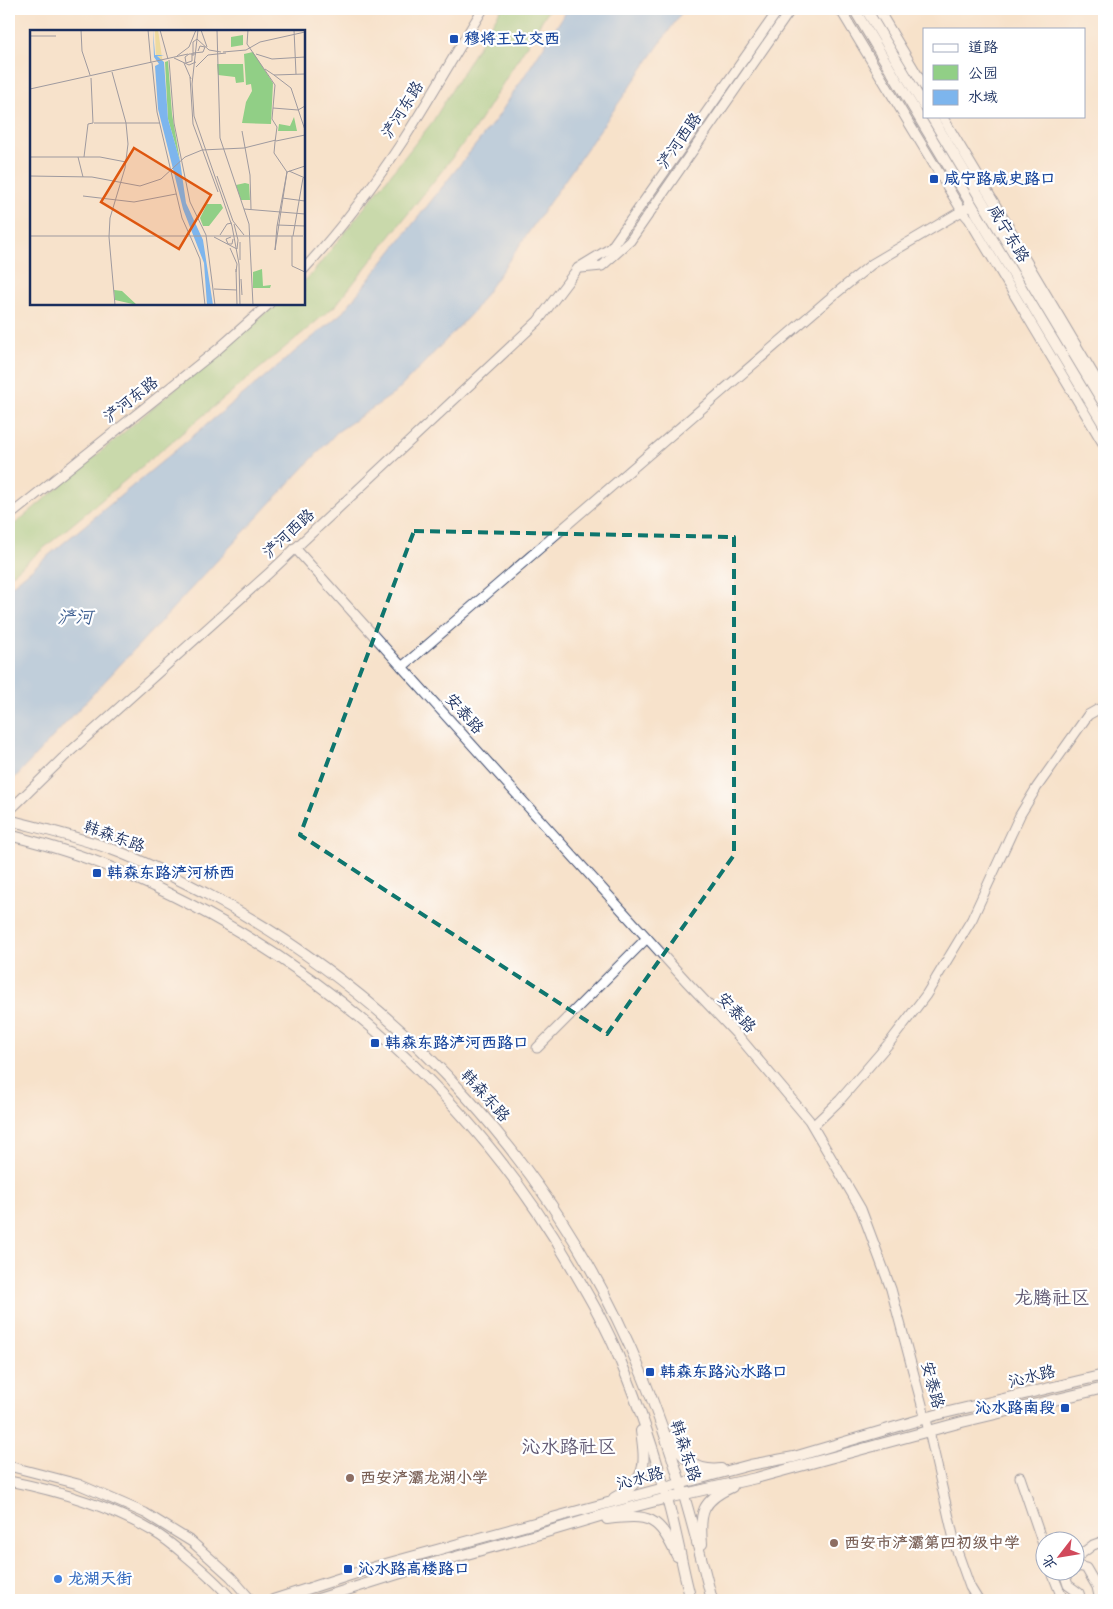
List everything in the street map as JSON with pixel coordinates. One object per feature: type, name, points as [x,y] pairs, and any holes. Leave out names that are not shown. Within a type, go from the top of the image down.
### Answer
[{"type":"main road","name":"咸宁东路","points":[[854,9],[1104,424]]},
{"type":"main road","points":[[866,9],[923,104]]},
{"type":"main road","name":"咸宁东路","points":[[931,118],[1104,404]]},
{"type":"main road","name":"韩森东路","points":[[9,820],[111,849],[174,877],[236,910],[296,947],[350,986],[402,1031],[450,1078],[501,1136],[535,1179],[560,1216],[616,1316],[643,1376],[681,1484],[712,1600]]},
{"type":"main road","name":"韩森东路","points":[[9,834],[60,849],[112,868],[218,919],[287,962],[342,1002],[440,1090],[514,1177],[537,1210],[596,1310],[620,1360],[666,1493],[690,1600]]},
{"type":"main road","name":"沁水路","points":[[315,1600],[422,1566],[581,1522],[666,1493],[681,1484],[1104,1374]]},
{"type":"main road","name":"沁水路","points":[[273,1600],[375,1566],[588,1508],[666,1493],[684,1495],[748,1480],[929,1431],[1104,1388]]},
{"type":"main road","points":[[588,1508],[624,1492],[637,1480],[643,1466],[644,1455],[637,1405]]},
{"type":"main road","points":[[655,1408],[676,1448],[690,1462],[711,1470],[750,1465]]},
{"type":"main road","points":[[705,1573],[700,1527],[704,1508],[718,1494],[748,1480]]},
{"type":"main road","points":[[581,1522],[628,1516],[642,1517],[654,1522],[662,1528],[668,1537],[682,1570]]},
{"type":"street","name":"浐河东路","points":[[305,268],[383,170],[404,139],[482,9]]},
{"type":"street","name":"浐河西路","points":[[9,811],[63,758],[295,548],[538,321],[578,268],[612,248],[778,9]]},
{"type":"street","name":"浐河西路","points":[[578,268],[602,266],[630,241],[791,9]]},
{"type":"street","points":[[840,9],[962,211],[969,218],[1104,444]]},
{"type":"street","points":[[878,9],[923,84]]},
{"type":"street","points":[[943,118],[1104,392]]},
{"type":"street","points":[[402,667],[872,264],[972,205]]},
{"type":"street","name":"浐河东路","points":[[9,516],[217,350],[268,305]]},
{"type":"street","name":"安泰路","points":[[295,548],[647,938],[740,1038],[813,1126],[861,1209],[891,1289],[926,1419],[956,1548],[970,1586],[978,1600]]},
{"type":"street","points":[[813,1126],[840,1100],[884,1049],[926,995],[972,919],[1020,815],[1088,716],[1104,706]]},
{"type":"street","points":[[537,1048],[647,938]]},
{"type":"street","points":[[9,1466],[78,1484],[145,1513],[192,1542],[231,1577],[251,1600]]},
{"type":"street","points":[[1020,1476],[1039,1532]]},
{"type":"street","points":[[9,1481],[85,1500],[155,1532],[212,1578],[232,1600]]},
{"type":"street","points":[[1086,1550],[1093,1545],[1104,1541]]},
{"type":"street","points":[[1086,1568],[1097,1587],[1099,1596],[1104,1599]]},
{"type":"street","points":[[1057,1582],[1063,1600]]},
{"type":"street","points":[[1067,1582],[1068,1585],[1079,1593],[1081,1600]]},
{"type":"highlighted area","points":[[414,531],[734,537],[734,855],[607,1034],[300,835]]},
{"type":"green space","points":[[501,9],[549,9],[474,130],[336,305],[9,577],[9,529],[275,305],[305,305],[305,280],[433,121]]},
{"type":"water","name":"浐河","points":[[568,9],[684,9],[473,312],[395,393],[337,432],[9,784],[9,588],[343,312],[497,118]]},
{"type":"place","name":"穆将王立交西","points":[[454,39]]},
{"type":"place","name":"咸宁路咸史路口","points":[[934,179]]},
{"type":"place","name":"韩森东路浐河桥西","points":[[97,873]]},
{"type":"place","name":"韩森东路浐河西路口","points":[[375,1043]]},
{"type":"place","name":"韩森东路沁水路口","points":[[650,1372]]},
{"type":"place","name":"沁水路南段","points":[[1065,1408]]},
{"type":"place","name":"西安浐灞龙湖小学","points":[[350,1478]]},
{"type":"place","name":"西安市浐灞第四初级中学","points":[[834,1543]]},
{"type":"place","name":"沁水路高楼路口","points":[[348,1569]]},
{"type":"place","name":"龙湖天街","points":[[58,1579]]},
{"type":"district","name":"龙腾社区","points":[[1052,1298]]},
{"type":"district","name":"沁水路社区","points":[[569,1447]]}]
